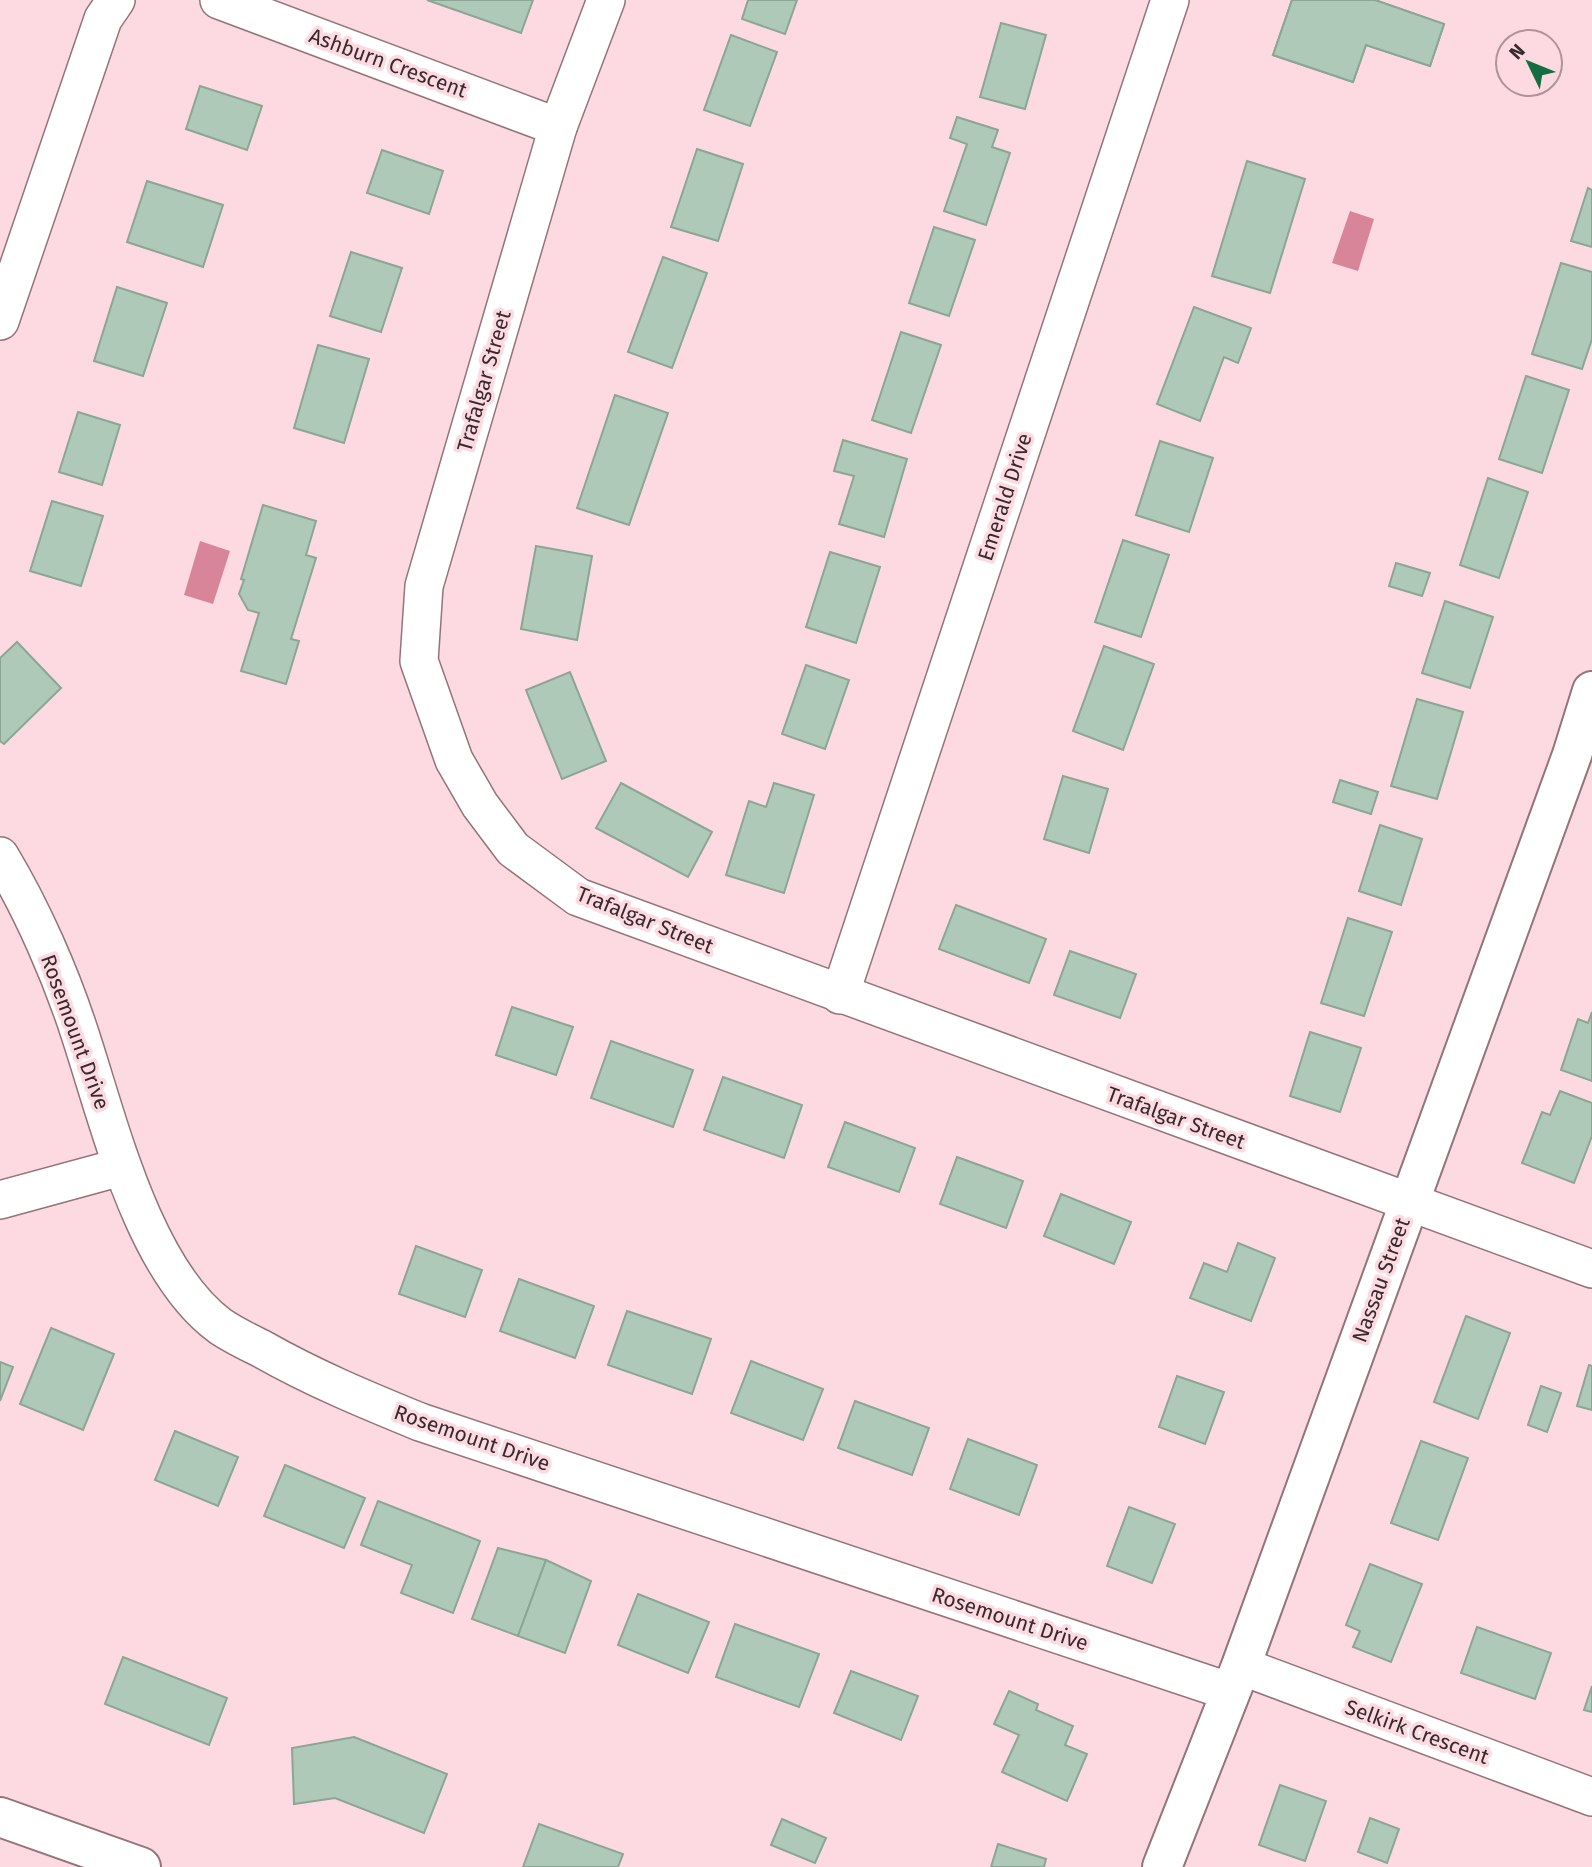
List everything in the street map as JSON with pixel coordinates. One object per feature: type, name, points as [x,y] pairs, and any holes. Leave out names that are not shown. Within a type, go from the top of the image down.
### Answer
[{"type":"street","points":[[0,321],[103,19],[116,0]]},
{"type":"street","name":"Ashburn Crescent","points":[[219,0],[558,127]]},
{"type":"street","name":"Trafalgar Street","points":[[606,0],[558,127],[424,586],[419,661],[454,760],[480,805],[513,849],[579,897],[1592,1269]]},
{"type":"street","name":"Emerald Drive","points":[[840,995],[1170,0]]},
{"type":"street","name":"Nassau Street","points":[[1162,1867],[1236,1679],[1409,1203],[1582,759],[1592,691]]},
{"type":"street","name":"Rosemount Drive","points":[[0,856],[21,891],[80,1032],[121,1167],[159,1247],[189,1296],[220,1326],[316,1379],[420,1422],[1236,1679]]},
{"type":"street","points":[[0,1200],[121,1167]]},
{"type":"street","name":"Selkirk Crescent","points":[[1236,1679],[1592,1797]]},
{"type":"street","points":[[0,1816],[141,1867]]},
{"type":"shaded area","points":[[1350,211],[1374,219],[1358,271],[1332,263]]},
{"type":"shaded area","points":[[200,541],[230,551],[213,604],[184,595]]},
{"type":"building","points":[[427,0],[533,0],[521,33]]},
{"type":"building","points":[[748,0],[797,0],[785,34],[742,19]]},
{"type":"building","points":[[1292,0],[1375,0],[1444,24],[1430,66],[1366,45],[1353,82],[1273,55]],"holes":[[[1319,13],[1342,21],[1334,44],[1311,36]]]},
{"type":"building","points":[[1292,0],[1375,0],[1444,24],[1430,66],[1366,45],[1353,82],[1273,55]]},
{"type":"building","points":[[1001,23],[1046,35],[1025,109],[980,97]]},
{"type":"building","points":[[731,35],[777,52],[750,126],[704,110]]},
{"type":"building","points":[[200,86],[262,106],[247,150],[186,129]]},
{"type":"building","points":[[957,117],[998,130],[992,147],[1010,153],[986,225],[944,211],[967,144],[950,138]]},
{"type":"building","points":[[697,149],[743,164],[718,241],[671,227]]},
{"type":"building","points":[[382,150],[443,171],[429,214],[367,193]]},
{"type":"building","points":[[1247,161],[1305,179],[1270,293],[1212,276]]},
{"type":"building","points":[[147,181],[223,205],[203,267],[127,242]]},
{"type":"building","points":[[1588,188],[1592,190],[1592,247],[1571,241]]},
{"type":"building","points":[[934,227],[975,240],[949,316],[909,303]]},
{"type":"building","points":[[351,252],[402,268],[381,332],[330,316]]},
{"type":"building","points":[[663,257],[707,273],[672,368],[628,352]]},
{"type":"building","points":[[1561,263],[1592,272],[1592,339],[1582,369],[1532,354]]},
{"type":"building","points":[[117,287],[167,303],[143,376],[94,361]]},
{"type":"building","points":[[1194,307],[1251,328],[1238,363],[1224,357],[1200,421],[1157,404]]},
{"type":"building","points":[[901,332],[941,345],[911,433],[872,420]]},
{"type":"building","points":[[318,345],[369,359],[344,443],[294,428]]},
{"type":"building","points":[[1526,376],[1569,390],[1542,473],[1499,459]]},
{"type":"building","points":[[615,395],[668,413],[629,525],[577,508]]},
{"type":"building","points":[[78,412],[120,425],[102,485],[59,472]]},
{"type":"building","points":[[843,440],[907,459],[884,537],[839,524],[854,476],[834,471]]},
{"type":"building","points":[[1160,441],[1213,458],[1189,532],[1136,515]]},
{"type":"building","points":[[1488,478],[1528,492],[1499,578],[1460,565]]},
{"type":"building","points":[[52,501],[103,516],[81,586],[30,571]]},
{"type":"building","points":[[263,505],[316,521],[306,555],[316,558],[291,639],[299,641],[286,684],[241,671],[259,613],[248,610],[239,594]]},
{"type":"building","points":[[1123,540],[1169,555],[1141,637],[1095,622]]},
{"type":"building","points":[[536,546],[592,556],[577,640],[521,629]]},
{"type":"building","points":[[830,552],[880,567],[856,643],[806,627]]},
{"type":"building","points":[[1396,563],[1430,573],[1422,596],[1389,586]]},
{"type":"building","points":[[1445,601],[1493,617],[1470,688],[1422,673]]},
{"type":"building","points":[[17,642],[61,688],[4,744],[0,741],[0,658]]},
{"type":"building","points":[[1104,646],[1154,664],[1123,750],[1073,731]]},
{"type":"building","points":[[806,665],[849,680],[825,749],[782,734]]},
{"type":"building","points":[[570,672],[606,761],[562,779],[526,690]]},
{"type":"building","points":[[1417,699],[1463,712],[1437,799],[1391,786]]},
{"type":"building","points":[[1063,776],[1108,789],[1089,853],[1044,839]]},
{"type":"building","points":[[1340,780],[1378,792],[1371,814],[1333,802]]},
{"type":"building","points":[[621,783],[712,832],[688,877],[596,828]]},
{"type":"building","points":[[774,783],[814,795],[784,893],[726,875],[749,801],[766,807]]},
{"type":"building","points":[[1380,825],[1422,839],[1401,905],[1359,891]]},
{"type":"building","points":[[956,905],[1046,939],[1029,983],[939,949]]},
{"type":"building","points":[[1348,918],[1392,932],[1364,1016],[1321,1003]]},
{"type":"building","points":[[1070,951],[1136,974],[1120,1018],[1054,995]]},
{"type":"building","points":[[512,1007],[573,1027],[556,1075],[496,1055]]},
{"type":"building","points":[[1592,1012],[1592,1081],[1561,1070],[1578,1019],[1588,1023]]},
{"type":"building","points":[[1310,1032],[1361,1048],[1340,1112],[1290,1096]]},
{"type":"building","points":[[611,1041],[693,1070],[673,1127],[591,1098]]},
{"type":"building","points":[[723,1077],[802,1105],[784,1158],[704,1130]]},
{"type":"building","points":[[1560,1091],[1592,1103],[1592,1136],[1574,1183],[1522,1163],[1542,1112],[1550,1115]]},
{"type":"building","points":[[845,1122],[915,1148],[899,1192],[828,1167]]},
{"type":"building","points":[[957,1157],[1023,1181],[1006,1228],[940,1204]]},
{"type":"building","points":[[1061,1194],[1131,1222],[1114,1264],[1044,1236]]},
{"type":"building","points":[[1238,1243],[1275,1258],[1251,1321],[1190,1298],[1204,1263],[1227,1272]]},
{"type":"building","points":[[416,1246],[482,1270],[465,1317],[399,1294]]},
{"type":"building","points":[[519,1279],[594,1306],[575,1358],[500,1331]]},
{"type":"building","points":[[627,1311],[711,1339],[692,1394],[608,1365]]},
{"type":"building","points":[[1466,1316],[1510,1333],[1478,1419],[1434,1402]]},
{"type":"building","points":[[51,1328],[114,1354],[83,1430],[20,1404]]},
{"type":"building","points":[[751,1361],[823,1389],[803,1440],[731,1413]]},
{"type":"building","points":[[0,1362],[13,1367],[0,1401]]},
{"type":"building","points":[[1589,1365],[1592,1366],[1592,1410],[1577,1406]]},
{"type":"building","points":[[1177,1376],[1224,1392],[1205,1444],[1159,1427]]},
{"type":"building","points":[[1541,1386],[1561,1393],[1547,1432],[1528,1425]]},
{"type":"building","points":[[855,1401],[929,1428],[912,1475],[838,1448]]},
{"type":"building","points":[[175,1431],[238,1457],[218,1506],[155,1480]]},
{"type":"building","points":[[968,1439],[1037,1465],[1019,1515],[950,1489]]},
{"type":"building","points":[[1421,1441],[1468,1458],[1438,1540],[1391,1523]]},
{"type":"building","points":[[285,1465],[365,1498],[344,1548],[264,1516]]},
{"type":"building","points":[[378,1501],[480,1541],[453,1613],[401,1593],[412,1565],[361,1545]]},
{"type":"building","points":[[1129,1507],[1175,1524],[1152,1583],[1107,1566]]},
{"type":"building","points":[[498,1548],[546,1560],[518,1636],[472,1619]]},
{"type":"building","points":[[546,1560],[591,1581],[565,1653],[518,1636]]},
{"type":"building","points":[[1370,1564],[1422,1584],[1391,1662],[1353,1647],[1360,1631],[1346,1625]]},
{"type":"building","points":[[638,1594],[709,1622],[688,1673],[618,1645]]},
{"type":"building","points":[[735,1624],[819,1654],[799,1707],[716,1677]]},
{"type":"building","points":[[1477,1627],[1551,1653],[1535,1699],[1461,1673]]},
{"type":"building","points":[[123,1657],[227,1698],[209,1745],[105,1704]]},
{"type":"building","points":[[851,1671],[918,1696],[901,1740],[834,1713]]},
{"type":"building","points":[[1592,1686],[1592,1712],[1584,1710]]},
{"type":"building","points":[[1009,1691],[1038,1704],[1036,1710],[1073,1726],[1065,1745],[1087,1754],[1067,1801],[1002,1772],[1019,1735],[994,1724]]},
{"type":"building","points":[[354,1737],[447,1774],[424,1833],[335,1798],[294,1804],[292,1748]]},
{"type":"building","points":[[1280,1785],[1326,1801],[1305,1861],[1259,1845]]},
{"type":"building","points":[[1370,1818],[1399,1829],[1387,1863],[1358,1852]]},
{"type":"building","points":[[782,1819],[826,1838],[815,1863],[771,1845]]},
{"type":"building","points":[[539,1824],[623,1854],[618,1867],[523,1867]]},
{"type":"building","points":[[998,1844],[1046,1859],[1044,1867],[991,1867]]}]
